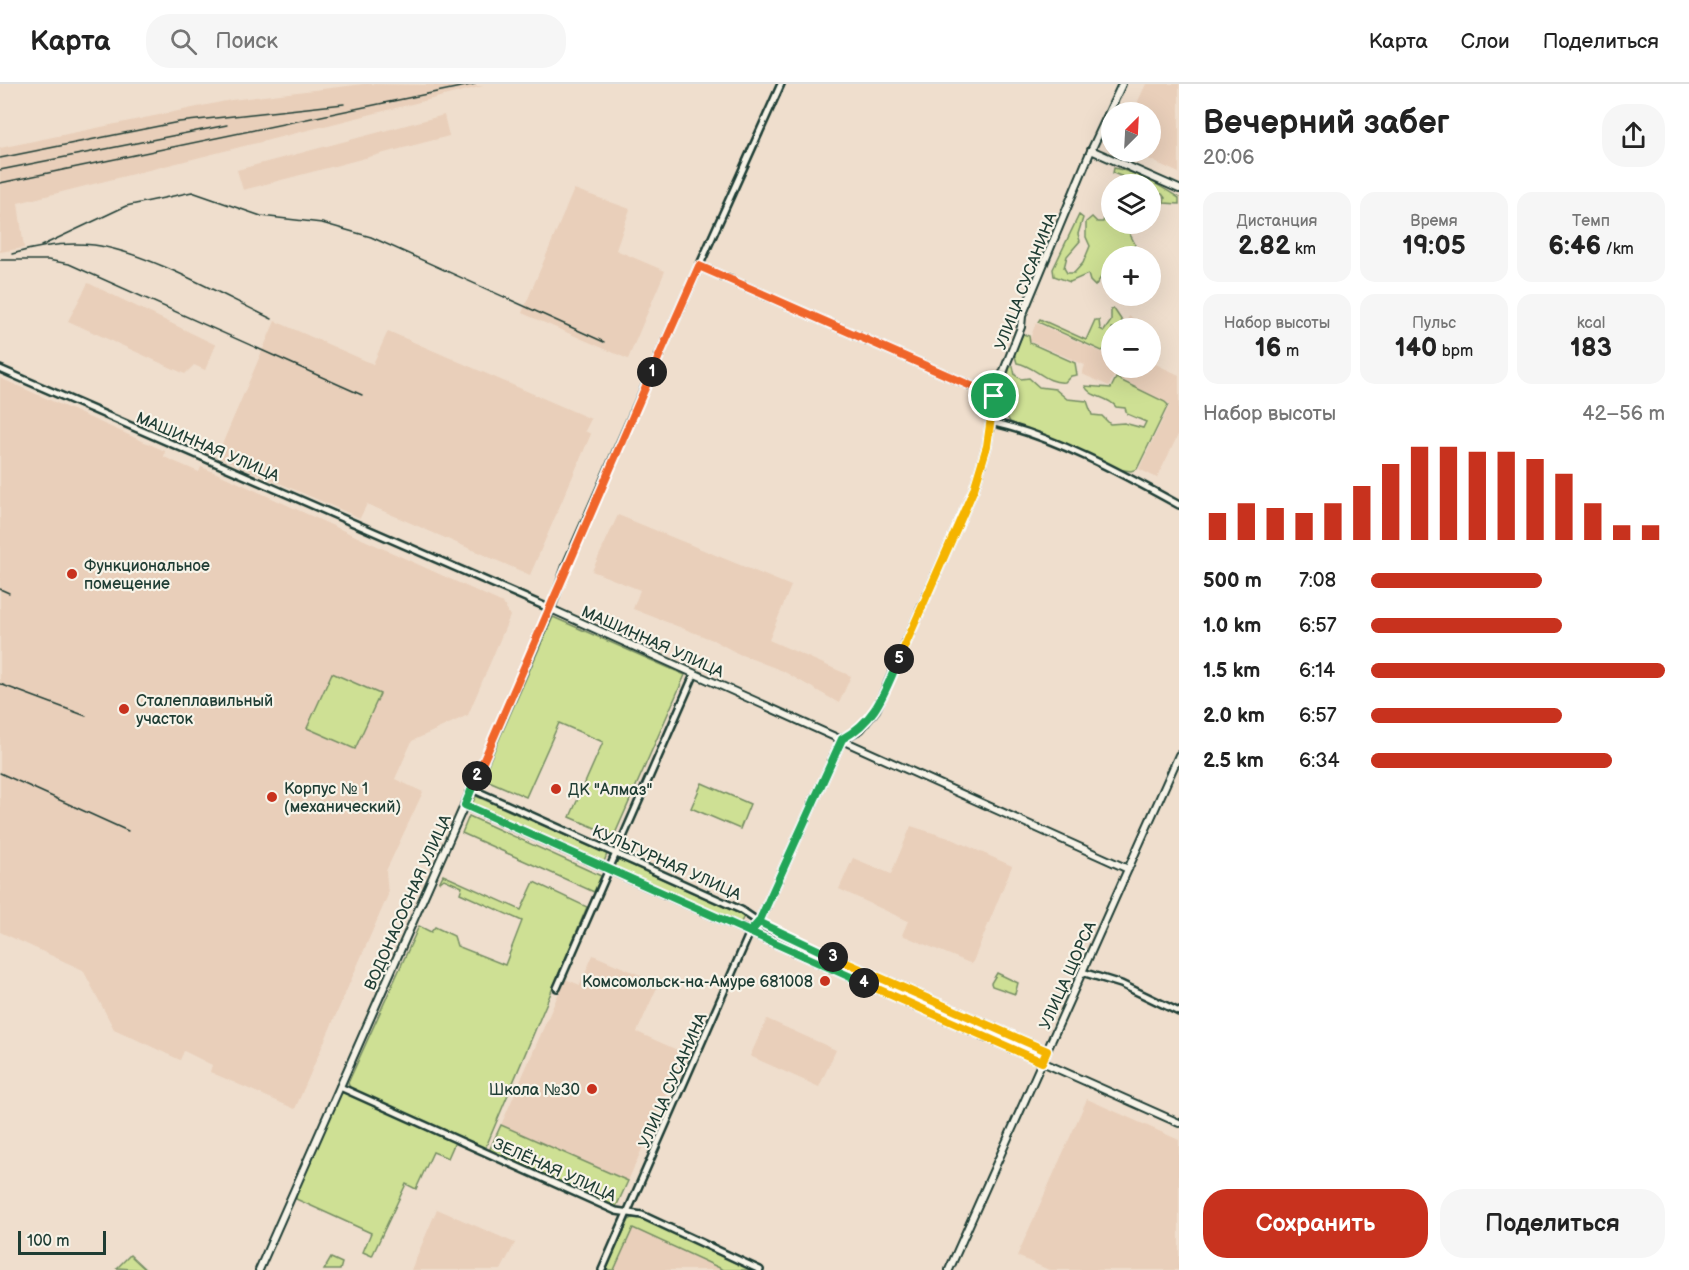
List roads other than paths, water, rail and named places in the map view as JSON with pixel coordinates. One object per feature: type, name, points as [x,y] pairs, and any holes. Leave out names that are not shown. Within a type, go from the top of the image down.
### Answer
[{"type":"street","name":"ВОДОНАСОСНАЯ УЛИЦА","points":[[259,1270],[551,609],[567,563],[781,84]]},
{"type":"street","name":"УЛИЦА СУСАНИНА","points":[[602,1270],[750,932],[759,922],[842,739],[861,729],[876,710],[974,489],[987,446],[994,396],[1021,327],[1022,316],[1091,150],[1122,84]]},
{"type":"street","points":[[1091,150],[1179,189]]},
{"type":"street","points":[[699,266],[994,396]]},
{"type":"street","name":"МАШИННАЯ УЛИЦА","points":[[0,369],[551,609],[1128,869]]},
{"type":"street","points":[[990,422],[1011,426],[1068,449],[1143,484],[1179,505]]},
{"type":"street","points":[[557,988],[694,675]]},
{"type":"street","name":"УЛИЦА ЩОРСА","points":[[949,1270],[1179,755]]},
{"type":"street","name":"КУЛЬТУРНАЯ УЛИЦА","points":[[472,789],[741,910],[769,929],[1047,1051]]},
{"type":"street","name":"КУЛЬТУРНАЯ УЛИЦА","points":[[465,805],[1179,1124]]},
{"type":"street","points":[[1082,972],[1121,984],[1179,1012]]},
{"type":"street","name":"ЗЕЛЁНАЯ УЛИЦА","points":[[340,1087],[486,1154],[628,1214],[642,1215],[760,1270]]},
{"type":"railway","points":[[0,183],[475,84]]},
{"type":"railway","points":[[0,158],[179,122],[344,104]]},
{"type":"railway","points":[[0,170],[227,125]]},
{"type":"railway","points":[[41,246],[126,206],[192,192],[261,216],[322,223],[371,237],[604,342]]},
{"type":"railway","points":[[12,254],[63,244],[84,244],[115,249],[160,265],[272,319]]},
{"type":"railway","points":[[0,260],[48,260],[69,264],[362,395]]},
{"type":"railway","points":[[0,589],[9,593]]},
{"type":"railway","points":[[0,684],[86,716]]},
{"type":"railway","points":[[0,773],[128,831]]},
{"type":"place","name":"Функциональное помещение","points":[[72,574]]},
{"type":"place","name":"Сталеплавильный участок","points":[[124,709]]},
{"type":"place","name":"ДК \"Алмаз\"","points":[[556,789]]},
{"type":"place","name":"Корпус № 1 (механический)","points":[[272,797]]},
{"type":"place","name":"Комсомольск-на-Амуре 681008","points":[[825,981]]},
{"type":"place","name":"Школа №30","points":[[592,1089]]}]
